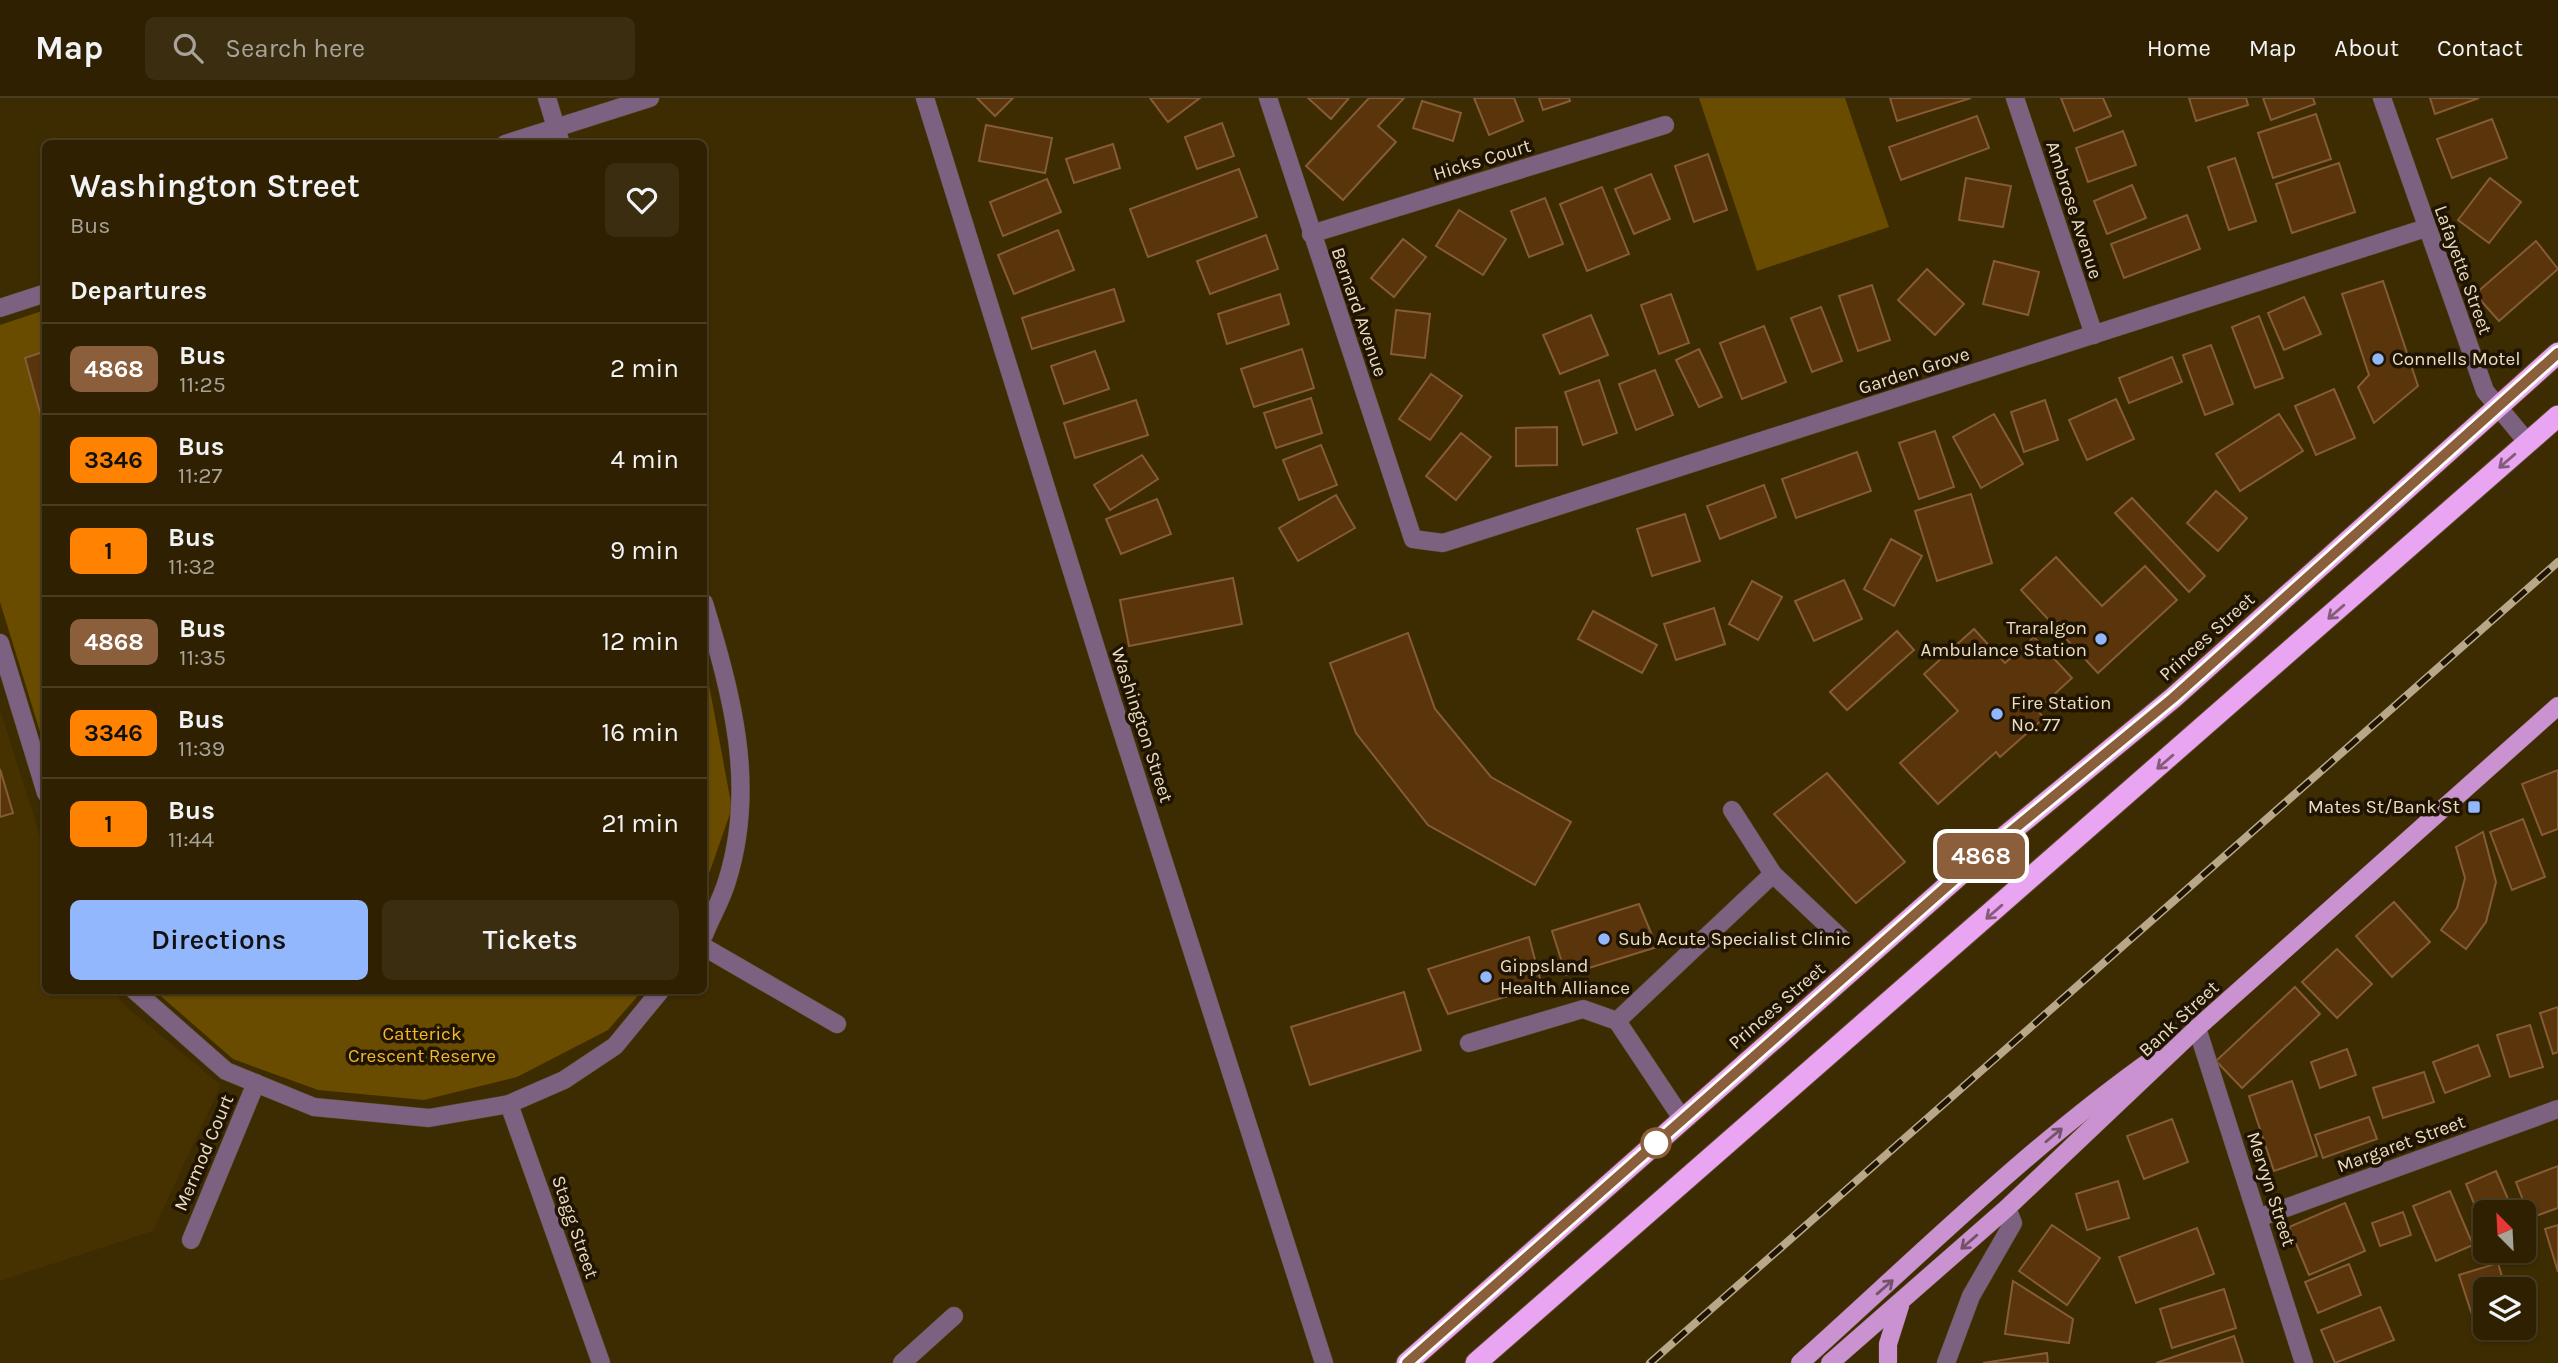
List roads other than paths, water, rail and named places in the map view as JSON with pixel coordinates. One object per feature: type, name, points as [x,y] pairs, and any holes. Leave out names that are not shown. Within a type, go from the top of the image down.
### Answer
[{"type":"highway","name":"Princes Street","points":[[1407,1363],[1980,857],[2173,698],[2558,353]]},
{"type":"highway","points":[[1476,1363],[2558,416]]},
{"type":"main road","name":"Bank Street","points":[[1835,1362],[2007,1208],[2197,1028],[2558,706]]},
{"type":"main road","points":[[1800,1363],[2017,1167],[2105,1093],[2197,1028]]},
{"type":"main road","points":[[1887,1363],[1894,1320],[1903,1299]]},
{"type":"main road","points":[[1834,1332],[1859,1339],[1887,1363]]},
{"type":"main road","points":[[1834,1332],[1835,1362]]},
{"type":"street","points":[[547,98],[558,135]]},
{"type":"street","points":[[529,140],[558,135],[649,98]]},
{"type":"street","name":"Washington Street","points":[[925,98],[1111,696],[1324,1363]]},
{"type":"street","name":"Bernard Avenue","points":[[1268,98],[1413,539]]},
{"type":"street","name":"Ambrose Avenue","points":[[2015,98],[2094,335]]},
{"type":"street","name":"Lafayette Street","points":[[2382,98],[2485,391],[2528,443]]},
{"type":"street","name":"Hicks Court","points":[[1311,234],[1665,125]]},
{"type":"street","name":"Garden Grove","points":[[1413,539],[1443,542],[2426,228]]},
{"type":"street","points":[[0,308],[42,294]]},
{"type":"street","points":[[707,613],[727,679],[740,746],[743,811],[727,882],[707,928]]},
{"type":"street","points":[[0,643],[42,780]]},
{"type":"street","points":[[1732,810],[1773,874],[1842,939]]},
{"type":"street","points":[[1617,1021],[1773,874]]},
{"type":"street","points":[[707,949],[837,1024]]},
{"type":"street","points":[[139,994],[226,1071],[314,1107],[429,1118],[509,1104],[564,1080],[615,1045],[658,994]]},
{"type":"street","points":[[1469,1043],[1583,1009],[1617,1021],[1683,1120]]},
{"type":"street","name":"Mervyn Street","points":[[2197,1028],[2304,1363]]},
{"type":"street","name":"Mermod Court","points":[[191,1240],[256,1083]]},
{"type":"street","name":"Stagg Street","points":[[509,1104],[601,1363]]},
{"type":"street","name":"Margaret Street","points":[[2258,1218],[2558,1109]]},
{"type":"street","points":[[1946,1363],[1971,1296],[2013,1223],[2007,1208]]},
{"type":"street","points":[[902,1363],[954,1316]]},
{"type":"railway","points":[[1650,1363],[2558,562]]},
{"type":"place","name":"Connells Motel","points":[[2378,359]]},
{"type":"place","name":"Traralgon Ambulance Station","points":[[2101,639]]},
{"type":"place","name":"Fire Station No. 77","points":[[1997,714]]},
{"type":"place","name":"Mates St/Bank St","points":[[2474,807]]},
{"type":"place","name":"Sub Acute Specialist Clinic","points":[[1604,939]]},
{"type":"place","name":"Gippsland Health Alliance","points":[[1486,977]]},
{"type":"park label","name":"Catterick Crescent Reserve","points":[[422,1045]]}]
